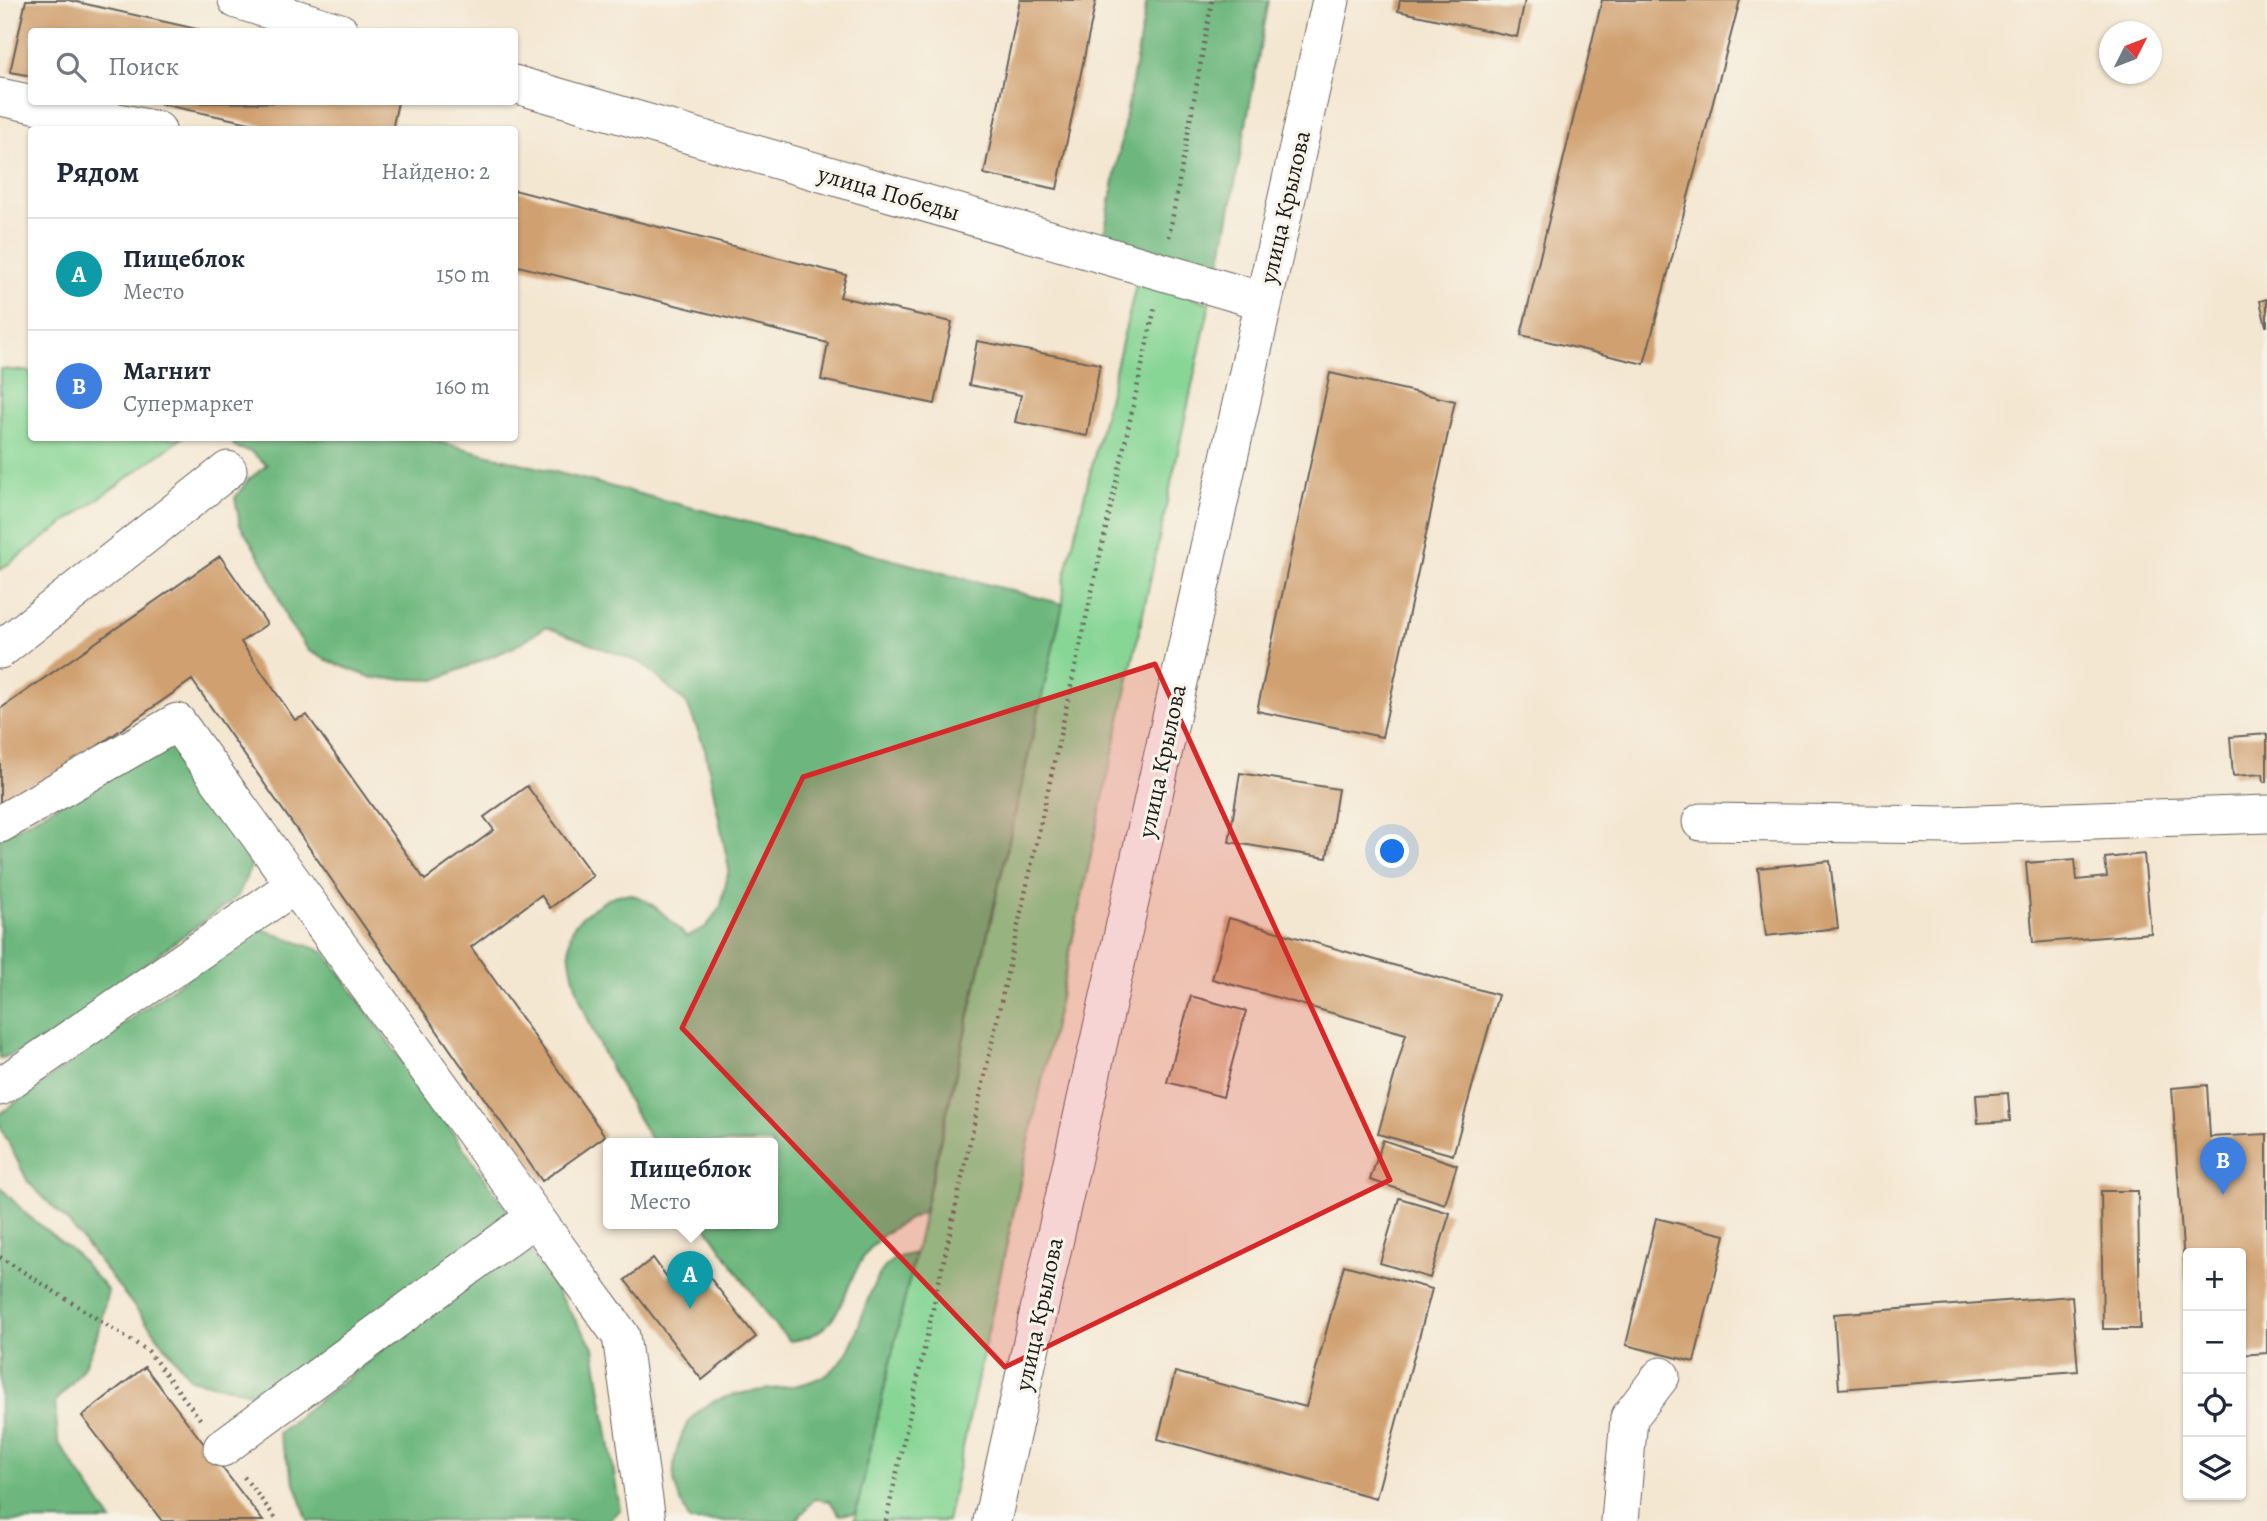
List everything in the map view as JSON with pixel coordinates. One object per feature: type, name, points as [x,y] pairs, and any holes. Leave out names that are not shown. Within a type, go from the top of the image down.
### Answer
[{"type":"street","points":[[237,0],[327,28]]},
{"type":"street","name":"улица Крылова","points":[[992,1521],[1331,0]]},
{"type":"street","name":"улица Победы","points":[[518,85],[1263,301]]},
{"type":"street","points":[[0,97],[28,103]]},
{"type":"street","points":[[38,105],[138,126]]},
{"type":"street","points":[[0,650],[228,470]]},
{"type":"street","points":[[0,824],[177,722],[621,1336],[647,1521]]},
{"type":"street","points":[[1701,822],[1949,825],[2267,814]]},
{"type":"street","points":[[0,1087],[295,885]]},
{"type":"street","points":[[222,1448],[535,1217]]},
{"type":"street","points":[[1620,1521],[1629,1418],[1661,1376]]},
{"type":"path","points":[[886,1521],[1163,272],[1212,0]]},
{"type":"path","points":[[0,1257],[148,1351],[278,1521]]},
{"type":"highlighted area","points":[[1155,664],[1390,1180],[1005,1367],[682,1028],[803,777]]},
{"type":"green space","points":[[1147,0],[1269,0],[1219,271],[1104,235]]},
{"type":"green space","points":[[1137,281],[1210,303],[947,1521],[854,1521],[1063,604],[1064,580]]},
{"type":"green space","points":[[0,369],[28,372],[28,441],[178,441],[0,570]]},
{"type":"green space","points":[[233,441],[436,441],[1063,604],[924,1212],[891,1230],[874,1244],[863,1258],[834,1317],[824,1328],[809,1336],[790,1341],[771,1321],[708,1229],[778,1229],[778,1138],[650,1138],[595,1036],[573,973],[569,946],[574,926],[587,913],[615,896],[626,894],[648,902],[687,937],[706,927],[721,906],[729,869],[705,749],[687,704],[642,663],[546,627],[512,648],[435,680],[373,678],[309,651],[288,622],[267,569],[240,525],[235,498],[248,480],[267,465],[251,452],[234,447]]},
{"type":"green space","points":[[171,742],[254,859],[238,896],[161,952],[84,1017],[29,1047],[0,1059],[0,837]]},
{"type":"green space","points":[[256,927],[325,952],[513,1218],[263,1396],[191,1379],[68,1222],[28,1182],[0,1126],[0,1114]]},
{"type":"green space","points":[[0,1187],[26,1214],[75,1253],[108,1291],[100,1324],[85,1364],[78,1376],[55,1401],[58,1442],[112,1521],[0,1521]]},
{"type":"green space","points":[[521,1238],[594,1348],[620,1510],[607,1521],[308,1521],[278,1433]]},
{"type":"green space","points":[[915,1253],[856,1513],[839,1515],[830,1501],[814,1499],[796,1521],[690,1521],[674,1482],[674,1463],[680,1440],[691,1419],[706,1405],[725,1397],[789,1387],[828,1373],[849,1349],[868,1299],[883,1270],[894,1259]]},
{"type":"building","points":[[26,0],[68,0],[192,28],[28,28],[28,75],[10,72]]},
{"type":"building","points":[[1020,0],[1096,0],[1057,189],[984,174]]},
{"type":"building","points":[[1400,0],[1525,0],[1517,37],[1398,11]]},
{"type":"building","points":[[1602,0],[1740,0],[1644,364],[1521,335]]},
{"type":"building","points":[[165,105],[397,105],[393,126],[263,126]]},
{"type":"building","points":[[518,191],[846,275],[840,297],[952,322],[935,404],[821,380],[828,343],[518,266]]},
{"type":"building","points":[[2267,299],[2267,326],[2266,326],[2260,301]]},
{"type":"building","points":[[977,341],[1100,364],[1087,436],[1015,422],[1021,395],[969,385]]},
{"type":"building","points":[[1330,373],[1455,401],[1382,737],[1257,711]]},
{"type":"building","points":[[220,556],[267,624],[241,642],[295,720],[307,715],[425,880],[494,830],[484,817],[527,786],[593,876],[550,908],[541,895],[471,947],[605,1136],[542,1181],[192,680],[2,813],[0,810],[0,709]]},
{"type":"building","points":[[2267,734],[2267,782],[2264,782],[2263,774],[2233,776],[2230,737]]},
{"type":"building","points":[[1240,773],[1338,789],[1327,858],[1229,842]]},
{"type":"building","points":[[2144,854],[2151,933],[2033,943],[2026,863],[2075,859],[2077,880],[2107,877],[2105,858]]},
{"type":"building","points":[[1830,861],[1838,928],[1766,936],[1758,868]]},
{"type":"building","points":[[1229,918],[1498,995],[1453,1155],[1378,1134],[1406,1034],[1212,979]]},
{"type":"building","points":[[1191,996],[1246,1011],[1223,1097],[1167,1082]]},
{"type":"building","points":[[2207,1085],[2210,1137],[2267,1134],[2267,1353],[2246,1355],[2246,1248],[2183,1249],[2172,1088]]},
{"type":"building","points":[[2008,1093],[2010,1121],[1978,1123],[1976,1095]]},
{"type":"building","points":[[1383,1140],[1457,1165],[1445,1204],[1370,1180]]},
{"type":"building","points":[[2101,1191],[2138,1191],[2140,1329],[2103,1329]]},
{"type":"building","points":[[1399,1198],[1450,1213],[1430,1278],[1380,1263]]},
{"type":"building","points":[[1656,1218],[1725,1235],[1694,1362],[1626,1345]]},
{"type":"building","points":[[693,1256],[756,1337],[702,1380],[625,1280],[653,1258],[667,1277]]},
{"type":"building","points":[[1344,1265],[1432,1289],[1376,1498],[1158,1439],[1175,1372],[1306,1407]]},
{"type":"building","points":[[2072,1296],[2078,1371],[1839,1389],[1834,1314]]},
{"type":"building","points":[[145,1367],[263,1521],[162,1521],[82,1416]]},
{"type":"place","name":"Магнит","points":[[2223,1195]]},
{"type":"place","name":"Пищеблок","points":[[690,1309]]}]
